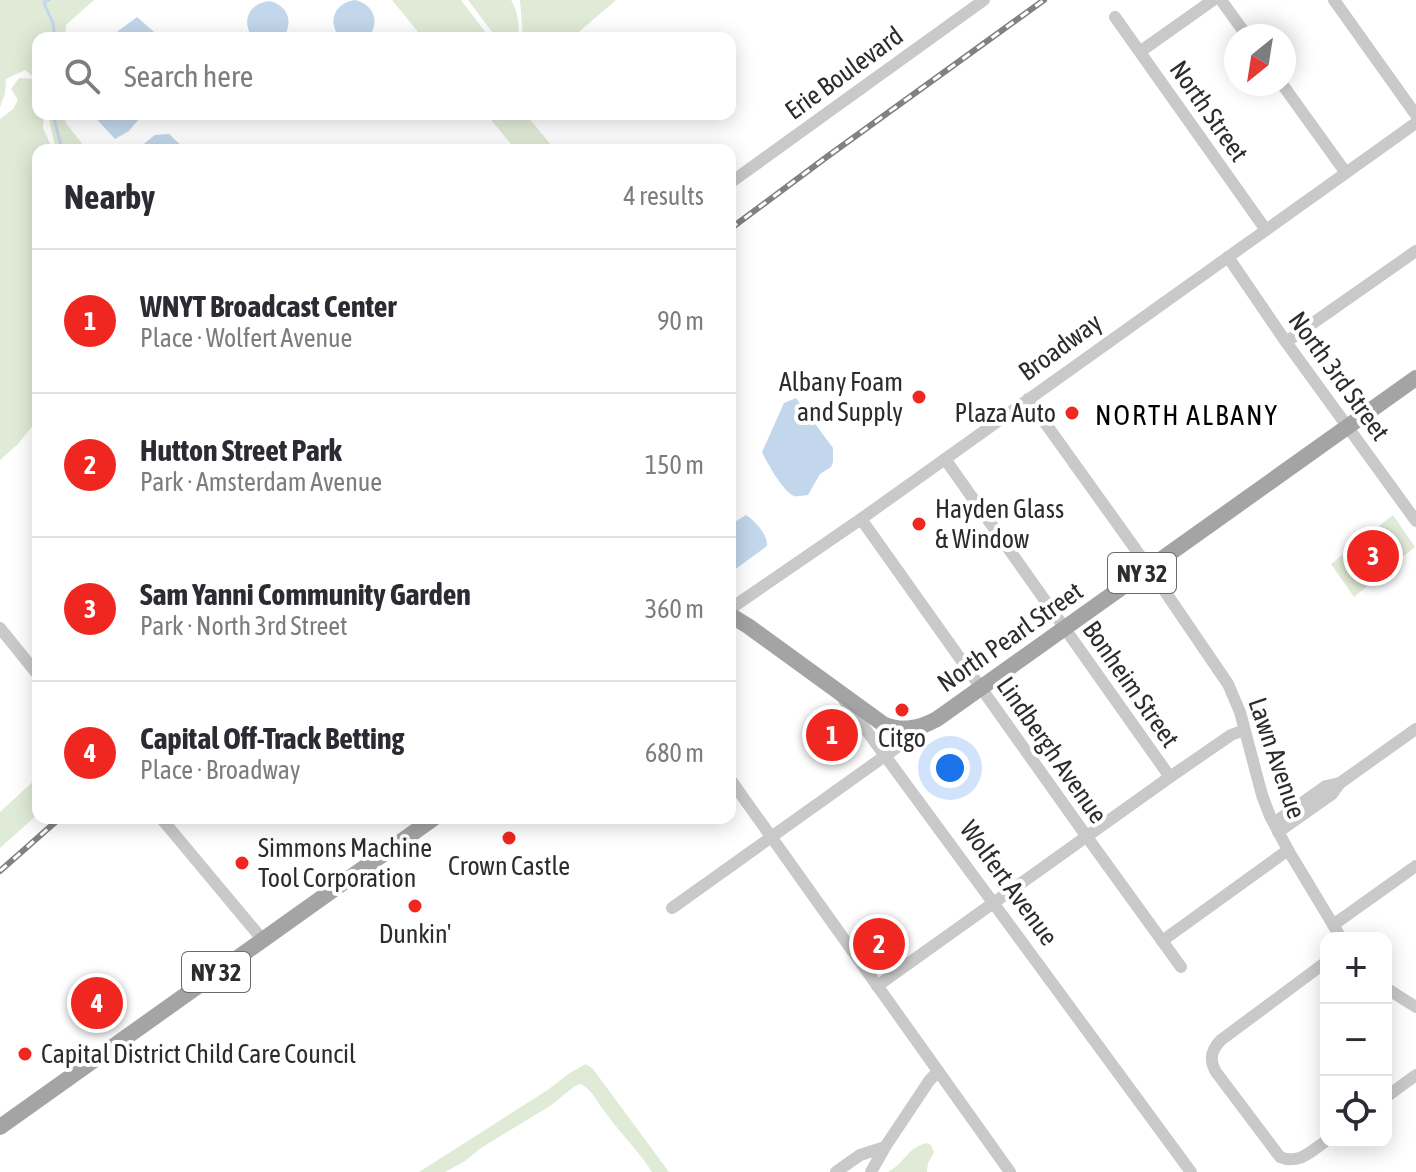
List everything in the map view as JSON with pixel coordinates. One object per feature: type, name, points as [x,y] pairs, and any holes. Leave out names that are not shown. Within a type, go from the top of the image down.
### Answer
[{"type":"main road","name":"North Pearl Street","points":[[937,719],[1416,378]]},
{"type":"main road","name":"Wolfert Avenue","points":[[736,619],[838,691]]},
{"type":"main road","name":"NY 32","points":[[838,691],[890,727],[915,728],[937,719]]},
{"type":"main road","name":"NY 32","points":[[0,1127],[425,824]]},
{"type":"street","name":"Erie Boulevard","points":[[736,179],[984,0]]},
{"type":"street","points":[[1141,51],[1213,0]]},
{"type":"street","points":[[1221,0],[1238,24]]},
{"type":"street","points":[[1334,0],[1416,115]]},
{"type":"street","name":"North Street","points":[[1115,17],[1266,230]]},
{"type":"street","points":[[1291,96],[1346,173]]},
{"type":"street","name":"Broadway","points":[[736,605],[1416,123]]},
{"type":"street","points":[[1286,342],[1416,251]]},
{"type":"street","name":"North 3rd Street","points":[[1228,257],[1416,521]]},
{"type":"street","name":"Lawn Avenue","points":[[1028,399],[1228,684],[1240,712],[1262,795],[1276,828],[1337,932]]},
{"type":"street","name":"Bonheim Street","points":[[945,459],[1170,777]]},
{"type":"street","name":"Lindbergh Avenue","points":[[861,519],[1181,967]]},
{"type":"street","points":[[0,628],[32,668]]},
{"type":"street","name":"Wolfert Avenue","points":[[838,691],[1189,1171]]},
{"type":"street","name":"North Pearl Street","points":[[672,908],[937,719]]},
{"type":"street","points":[[1276,828],[1326,786],[1340,783],[1416,729]]},
{"type":"street","points":[[877,986],[1170,777],[1231,735],[1244,730]]},
{"type":"street","points":[[736,787],[1010,1172]]},
{"type":"street","points":[[166,824],[262,939]]},
{"type":"street","points":[[1162,941],[1288,850]]},
{"type":"street","points":[[1333,925],[1416,866]]},
{"type":"street","points":[[1320,966],[1221,1040],[1211,1057],[1216,1072],[1280,1157],[1298,1160],[1320,1145]]},
{"type":"street","points":[[1392,992],[1416,1007]]},
{"type":"street","points":[[871,1172],[938,1071]]},
{"type":"street","points":[[1392,1093],[1416,1075]]},
{"type":"street","points":[[836,1172],[860,1155],[885,1147]]},
{"type":"green space","points":[[0,0],[94,0],[66,25],[65,32],[32,32],[32,75],[25,70],[6,79],[0,107]]},
{"type":"green space","points":[[392,0],[461,0],[485,32],[418,32]]},
{"type":"green space","points":[[468,0],[511,0],[518,18],[518,32],[492,32]]},
{"type":"green space","points":[[520,0],[616,0],[579,32],[523,32]]},
{"type":"green space","points":[[19,78],[32,79],[32,120],[44,120],[43,128],[50,144],[32,144],[32,426],[0,460],[0,119],[13,109],[18,100],[11,89]]},
{"type":"green space","points":[[49,120],[65,120],[82,144],[55,144]]},
{"type":"green space","points":[[491,120],[531,120],[550,144],[511,144]]},
{"type":"green space","points":[[1393,515],[1415,547],[1354,597],[1331,564]]},
{"type":"green space","points":[[32,783],[32,819],[0,848],[0,812]]},
{"type":"green space","points":[[877,915],[905,956],[880,973],[852,933]]},
{"type":"green space","points":[[586,1064],[593,1069],[669,1172],[652,1172],[581,1084],[445,1172],[419,1172],[571,1072]]},
{"type":"green space","points":[[926,1143],[931,1145],[934,1152],[927,1172],[888,1172],[914,1149]]},
{"type":"water","points":[[348,2],[362,2],[371,10],[374,15],[372,32],[336,32],[335,14]]},
{"type":"water","points":[[262,3],[276,3],[285,10],[288,20],[286,32],[249,32],[249,15]]},
{"type":"water","points":[[137,17],[154,32],[117,32]]},
{"type":"water","points":[[98,120],[138,120],[129,131],[115,139]]},
{"type":"water","points":[[169,134],[180,144],[144,144],[155,135]]},
{"type":"water","points":[[796,398],[833,448],[833,462],[820,474],[808,495],[794,496],[781,483],[762,452],[784,403]]},
{"type":"water","points":[[746,515],[760,529],[767,546],[736,569],[736,521]]},
{"type":"waterway","points":[[49,0],[44,2],[54,32]]},
{"type":"waterway","points":[[54,120],[60,144]]},
{"type":"railway","points":[[736,225],[1044,0]]},
{"type":"railway","points":[[0,871],[53,824]]},
{"type":"place","name":"Albany Foam and Supply","points":[[919,397]]},
{"type":"place","name":"Plaza Auto","points":[[1072,413]]},
{"type":"place","name":"Hayden Glass & Window","points":[[919,524]]},
{"type":"place","name":"Sam Yanni Community Garden","points":[[1373,556]]},
{"type":"place","name":"Citgo","points":[[902,710]]},
{"type":"place","name":"WNYT Broadcast Center","points":[[832,735]]},
{"type":"place","name":"Crown Castle","points":[[509,838]]},
{"type":"place","name":"Simmons Machine Tool Corporation","points":[[242,863]]},
{"type":"place","name":"Dunkin'","points":[[415,906]]},
{"type":"place","name":"Hutton Street Park","points":[[879,944]]},
{"type":"place","name":"Capital Off-Track Betting","points":[[97,1003]]},
{"type":"place","name":"Capital District Child Care Council","points":[[25,1054]]},
{"type":"district","name":"NORTH ALBANY","points":[[1187,415]]}]
